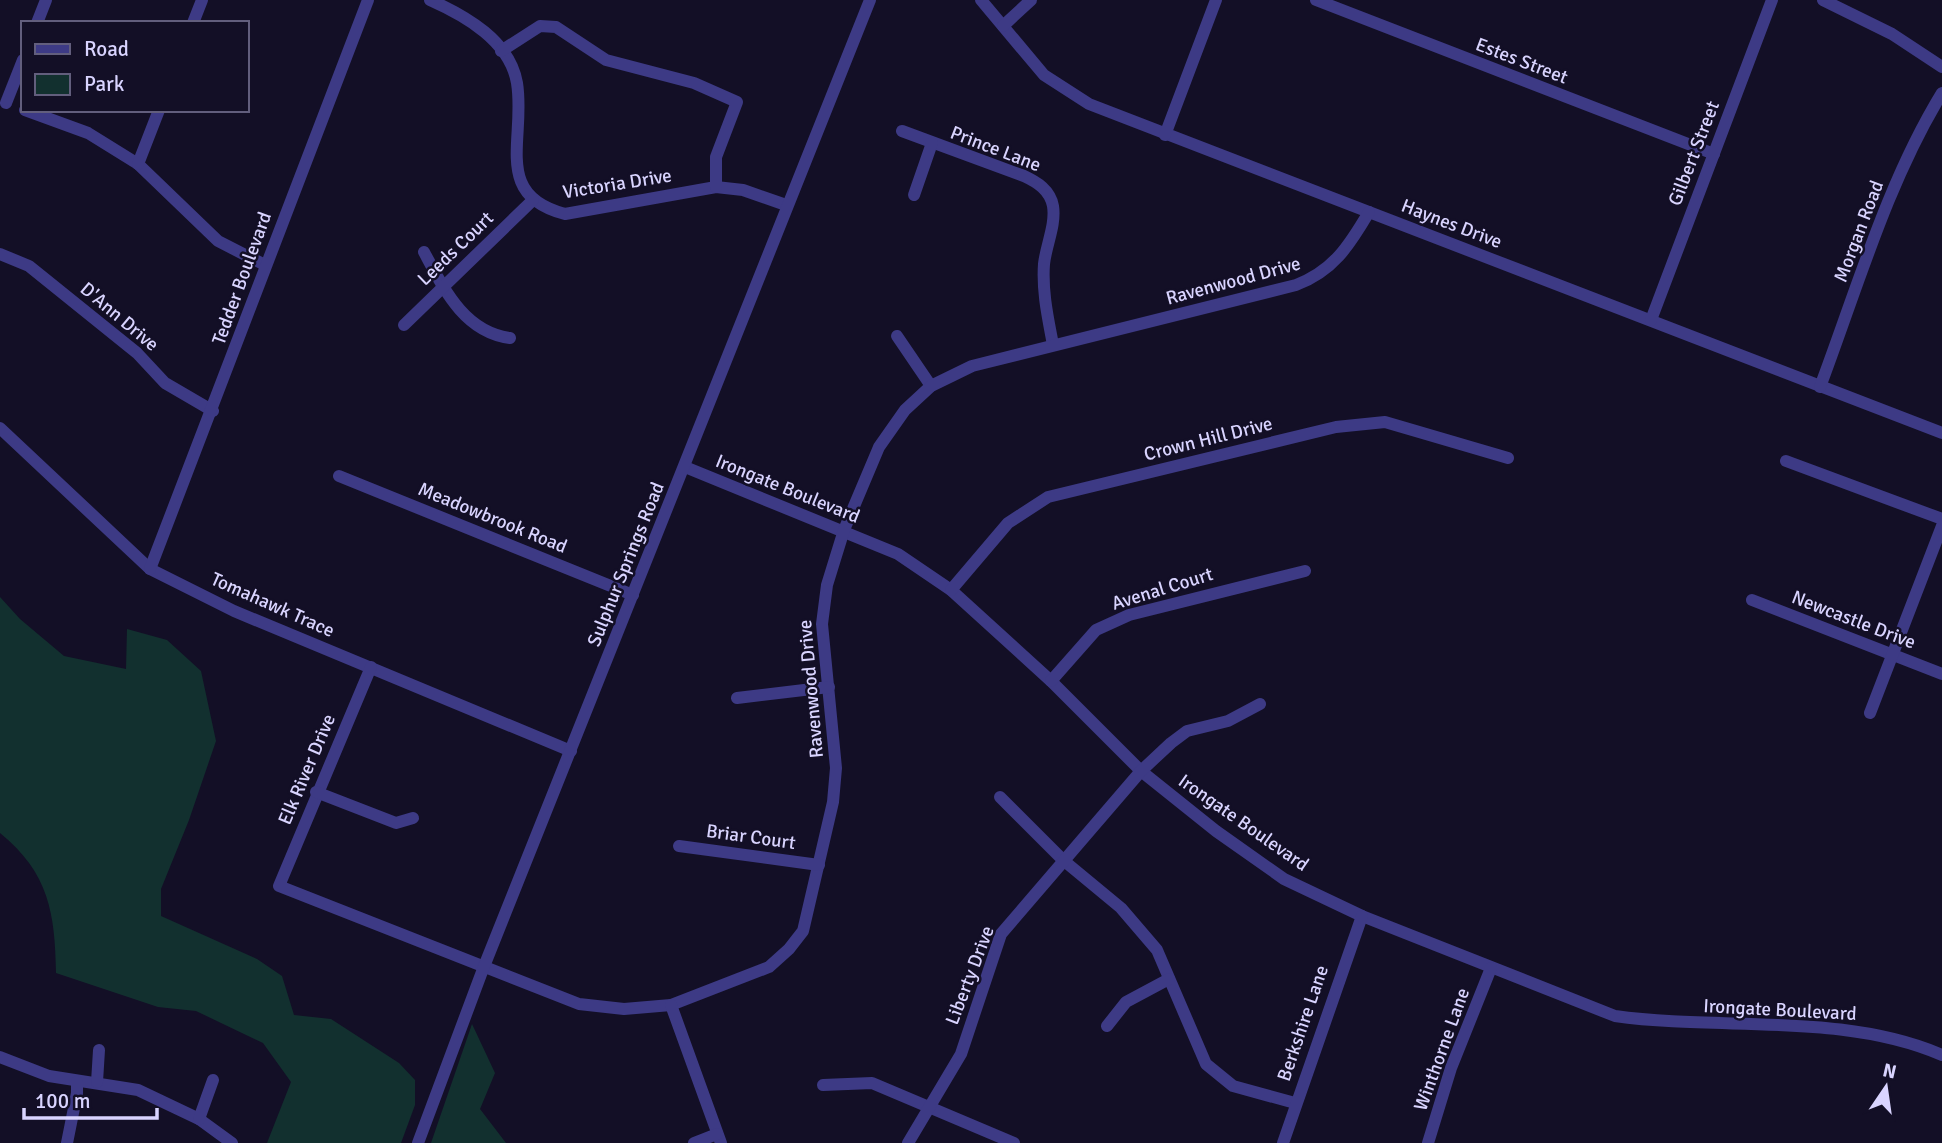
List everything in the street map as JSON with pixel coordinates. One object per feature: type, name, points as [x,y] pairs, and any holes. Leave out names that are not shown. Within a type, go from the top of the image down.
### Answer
[{"type":"street","points":[[38,21],[46,0]]},
{"type":"street","points":[[194,21],[202,0]]},
{"type":"street","name":"Tedder Boulevard","points":[[150,569],[368,0]]},
{"type":"street","points":[[430,0],[463,14],[498,44],[517,82],[518,173],[528,197],[533,201]]},
{"type":"street","name":"Sulphur Springs Road","points":[[418,1143],[483,969],[870,0]]},
{"type":"street","name":"Haynes Drive","points":[[981,0],[1044,75],[1089,104],[1942,433]]},
{"type":"street","points":[[1003,26],[1031,0]]},
{"type":"street","points":[[1166,135],[1216,0]]},
{"type":"street","name":"Estes Street","points":[[1316,0],[1714,154]]},
{"type":"street","name":"Gilbert Street","points":[[1651,320],[1772,0]]},
{"type":"street","points":[[1823,0],[1892,34],[1942,67]]},
{"type":"street","points":[[501,51],[540,26],[556,27],[606,60],[694,83],[737,102],[716,157],[716,187]]},
{"type":"street","points":[[21,64],[3,102],[21,109]]},
{"type":"street","name":"Morgan Road","points":[[1820,387],[1887,208],[1922,126],[1942,93]]},
{"type":"street","points":[[29,112],[88,134],[138,164],[218,241],[265,265]]},
{"type":"street","points":[[138,164],[158,112]]},
{"type":"street","name":"Prince Lane","points":[[902,131],[1024,176],[1038,182],[1048,192],[1053,206],[1044,264],[1044,296],[1053,345]]},
{"type":"street","points":[[914,195],[932,144]]},
{"type":"street","name":"Victoria Drive","points":[[533,201],[542,208],[565,214],[716,187],[743,190],[786,205]]},
{"type":"street","name":"Leeds Court","points":[[404,325],[533,201]]},
{"type":"street","name":"Ravenwood Drive","points":[[279,886],[483,969],[579,1004],[624,1009],[671,1005],[769,967],[789,949],[803,930],[833,802],[836,768],[823,615],[827,585],[844,530],[879,447],[905,410],[931,386],[972,366],[1315,278],[1346,251],[1369,212]]},
{"type":"street","points":[[424,252],[442,286],[478,328],[510,338]]},
{"type":"street","name":"D'Ann Drive","points":[[0,254],[29,266],[137,353],[165,383],[212,411]]},
{"type":"street","points":[[897,336],[931,386]]},
{"type":"street","name":"Crown Hill Drive","points":[[951,590],[1007,523],[1048,497],[1336,427],[1385,422],[1508,458]]},
{"type":"street","name":"Tomahawk Trace","points":[[0,428],[150,569],[234,611],[571,751]]},
{"type":"street","points":[[1786,461],[1942,519]]},
{"type":"street","name":"Irongate Boulevard","points":[[684,467],[898,554],[951,590],[1051,681],[1141,771],[1216,831],[1284,879],[1362,916],[1615,1016],[1651,1021],[1864,1033],[1921,1046],[1942,1055]]},
{"type":"street","name":"Meadowbrook Road","points":[[339,476],[633,595]]},
{"type":"street","points":[[1870,713],[1942,526]]},
{"type":"street","name":"Avenal Court","points":[[1051,681],[1096,630],[1129,615],[1305,571]]},
{"type":"street","name":"Newcastle Drive","points":[[1752,600],[1942,674]]},
{"type":"street","name":"Elk River Drive","points":[[279,886],[316,792],[372,667]]},
{"type":"street","points":[[737,698],[829,687]]},
{"type":"street","name":"Liberty Drive","points":[[908,1143],[961,1055],[1001,934],[1141,771],[1187,731],[1228,721],[1260,704]]},
{"type":"street","points":[[316,792],[396,823],[413,818]]},
{"type":"street","points":[[1000,797],[1063,860],[1121,908],[1157,950],[1206,1064],[1233,1086],[1295,1103]]},
{"type":"street","name":"Briar Court","points":[[679,846],[819,865]]},
{"type":"street","name":"Berkshire Lane","points":[[1283,1143],[1362,916]]},
{"type":"street","name":"Winthorne Lane","points":[[1428,1143],[1451,1068],[1491,968]]},
{"type":"street","points":[[1107,1026],[1126,1002],[1169,979]]},
{"type":"street","points":[[671,1005],[719,1138],[694,1143]]},
{"type":"street","points":[[97,1082],[99,1050]]},
{"type":"street","points":[[0,1057],[49,1076],[138,1090],[198,1119],[232,1143]]},
{"type":"street","points":[[198,1119],[214,1080]]},
{"type":"street","points":[[67,1143],[77,1082]]},
{"type":"street","points":[[823,1085],[872,1083],[1014,1143]]},
{"type":"green space","points":[[0,597],[20,619],[64,656],[126,669],[127,629],[167,640],[201,671],[216,741],[189,820],[161,889],[161,916],[257,959],[282,976],[294,1015],[331,1019],[399,1063],[415,1080],[415,1105],[401,1143],[267,1143],[291,1082],[263,1043],[196,1011],[158,1007],[56,973],[54,931],[46,895],[29,863],[0,833]]},
{"type":"green space","points":[[472,1024],[495,1073],[480,1109],[506,1143],[431,1143]]}]
